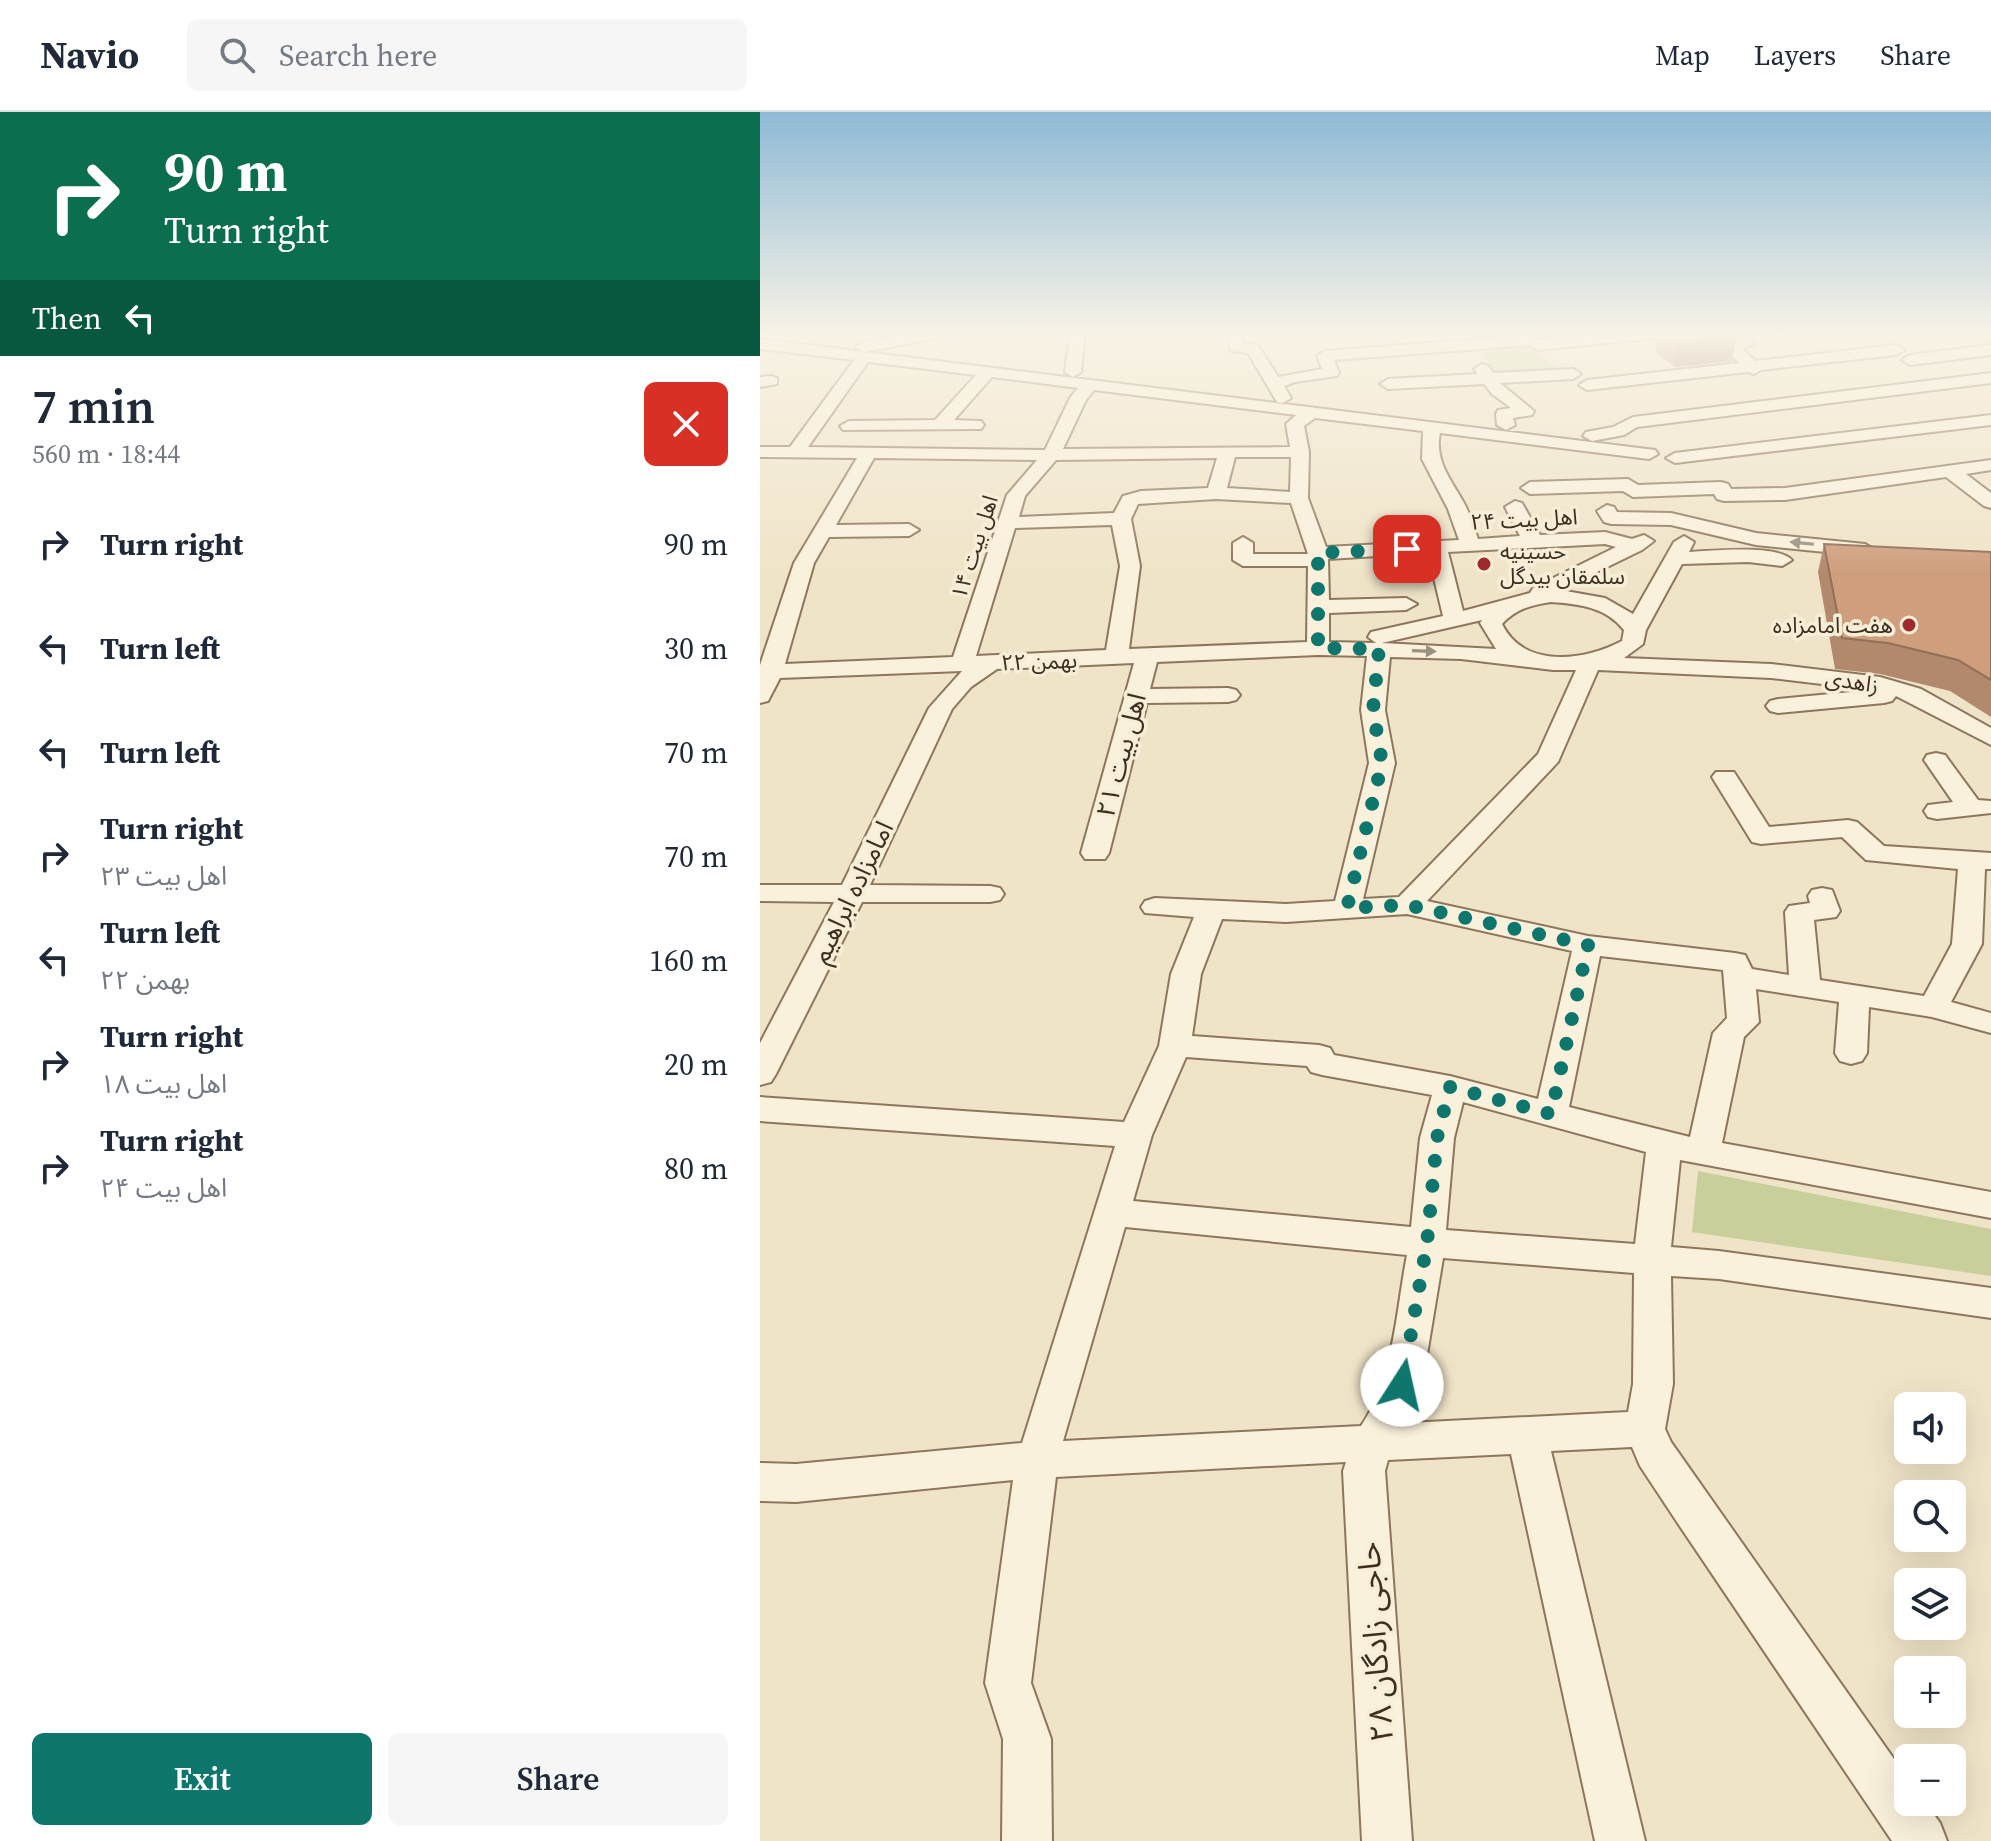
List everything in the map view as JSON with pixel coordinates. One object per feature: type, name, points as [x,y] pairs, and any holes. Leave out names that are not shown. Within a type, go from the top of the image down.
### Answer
[{"type":"street","points":[[795,452],[822,413]]},
{"type":"street","points":[[940,425],[951,413]]},
{"type":"street","name":"اهل بیت ۱۴","points":[[962,664],[1016,495],[1051,455],[1071,413]]},
{"type":"street","points":[[1318,648],[1318,557],[1299,498],[1300,452],[1295,424],[1311,413],[1432,429],[1664,450],[1744,452],[1838,440],[1974,413]]},
{"type":"street","points":[[1424,413],[1592,436],[1664,450],[1785,494]]},
{"type":"street","points":[[1506,425],[1504,414],[1514,413]]},
{"type":"street","points":[[1622,413],[1627,413]]},
{"type":"street","points":[[1592,436],[1618,431],[1622,413]]},
{"type":"street","points":[[1523,600],[1635,546],[1662,529],[1671,519],[1675,510],[1674,488],[1664,450],[1622,413]]},
{"type":"street","points":[[1805,413],[1884,480]]},
{"type":"street","points":[[849,426],[968,425],[941,454]]},
{"type":"street","points":[[1432,429],[1431,466],[1455,504],[1471,546]]},
{"type":"street","points":[[1664,450],[1744,452]]},
{"type":"street","points":[[760,452],[1051,455],[1300,452]]},
{"type":"street","points":[[1216,493],[1227,452]]},
{"type":"street","points":[[760,696],[804,563],[868,454]]},
{"type":"street","points":[[1530,488],[1628,485],[1633,491],[1721,488],[1724,495],[1785,494],[1991,465]]},
{"type":"street","points":[[1950,471],[1991,502]]},
{"type":"street","points":[[1116,659],[1130,566],[1121,519],[1130,500],[1216,493],[1299,498]]},
{"type":"street","points":[[1515,507],[1533,542]]},
{"type":"street","points":[[1607,511],[1611,518],[1671,519],[1752,548]]},
{"type":"street","points":[[1005,523],[1121,519]]},
{"type":"street","points":[[1407,905],[1549,757],[1590,663],[1616,656],[1634,637],[1685,544],[1671,519]]},
{"type":"street","points":[[823,531],[909,530]]},
{"type":"street","name":"اهل بیت ۲۴","points":[[1243,543],[1243,560],[1605,538],[1635,546]]},
{"type":"street","points":[[1437,548],[1455,622]]},
{"type":"street","points":[[1677,558],[1752,548],[1882,558]]},
{"type":"street","name":"زاهدی","points":[[1523,600],[1551,596],[1580,598],[1607,605],[1627,616],[1634,637],[1658,658],[1701,669]]},
{"type":"street","name":"۲۲ بهمن","points":[[1318,648],[1455,622],[1523,600]]},
{"type":"street","points":[[1317,607],[1406,604]]},
{"type":"street","points":[[1501,609],[1491,623],[1495,638],[1512,652],[1541,661]]},
{"type":"street","name":"۲۲ بهمن","points":[[766,672],[1318,648],[1461,652],[1590,663]]},
{"type":"street","points":[[1347,908],[1382,763],[1373,710],[1379,649]]},
{"type":"street","name":"اهل بیت ۲۱","points":[[1095,853],[1147,657]]},
{"type":"street","name":"امامزاده ابراهیم","points":[[760,1074],[853,892],[941,708],[972,672],[990,663]]},
{"type":"street","name":"زاهدی","points":[[1590,663],[1832,677],[1880,684],[1913,694],[1991,738]]},
{"type":"street","points":[[923,665],[940,689],[941,708]]},
{"type":"street","points":[[1778,706],[1913,694]]},
{"type":"street","points":[[1137,696],[1228,695]]},
{"type":"street","points":[[1936,760],[1981,808]]},
{"type":"street","points":[[1725,777],[1761,836],[1848,828],[1876,854],[1982,861],[1979,946],[1933,1007]]},
{"type":"street","points":[[1937,811],[1981,808]]},
{"type":"street","points":[[760,893],[990,894]]},
{"type":"street","points":[[1805,986],[1799,912],[1826,911],[1822,896]]},
{"type":"street","points":[[1155,907],[1286,913],[1407,905],[1588,945],[1735,962],[1740,977],[1743,1022],[1729,1033],[1704,1150]]},
{"type":"street","points":[[1027,1841],[1027,1739],[1008,1683],[1037,1460],[1135,1135],[1175,1046],[1186,974],[1211,911]]},
{"type":"street","points":[[1551,1114],[1588,945]]},
{"type":"street","points":[[1740,977],[1933,1007],[1991,1023]]},
{"type":"street","points":[[1851,1053],[1855,993]]},
{"type":"street","points":[[1175,1046],[1319,1056],[1322,1064],[1450,1087],[1664,1145],[1991,1205]]},
{"type":"street","points":[[1372,1444],[1391,1415],[1402,1385],[1427,1243],[1437,1138],[1450,1087]]},
{"type":"street","points":[[760,1109],[1135,1135]]},
{"type":"street","points":[[1664,1145],[1652,1259],[1655,1354],[1645,1429],[1655,1453],[1922,1841]]},
{"type":"street","points":[[1111,1212],[1427,1243],[1652,1259],[1818,1278],[1991,1303]]},
{"type":"street","points":[[760,1482],[796,1483],[1037,1460],[1645,1429]]},
{"type":"street","points":[[1527,1436],[1620,1841]]},
{"type":"street","name":"حاجی زادگان ۲۸","points":[[1372,1444],[1364,1471],[1387,1841]]},
{"type":"green space","points":[[1698,1171],[1991,1229],[1991,1276],[1692,1232]]},
{"type":"building","name":"هفت امامزاده","points":[[1824,544],[1991,552],[1991,680],[1958,660],[1888,643],[1842,638]]},
{"type":"place","name":"حسینیه سلمقان بیدگل","points":[[1484,564]]},
{"type":"place","name":"هفت امامزاده","points":[[1909,625]]},
{"type":"route","points":[[1402,1385],[1427,1243],[1437,1138],[1450,1087],[1551,1114],[1588,945],[1407,905],[1347,908],[1382,763],[1373,710],[1379,649],[1318,648],[1318,553],[1407,549]]}]
